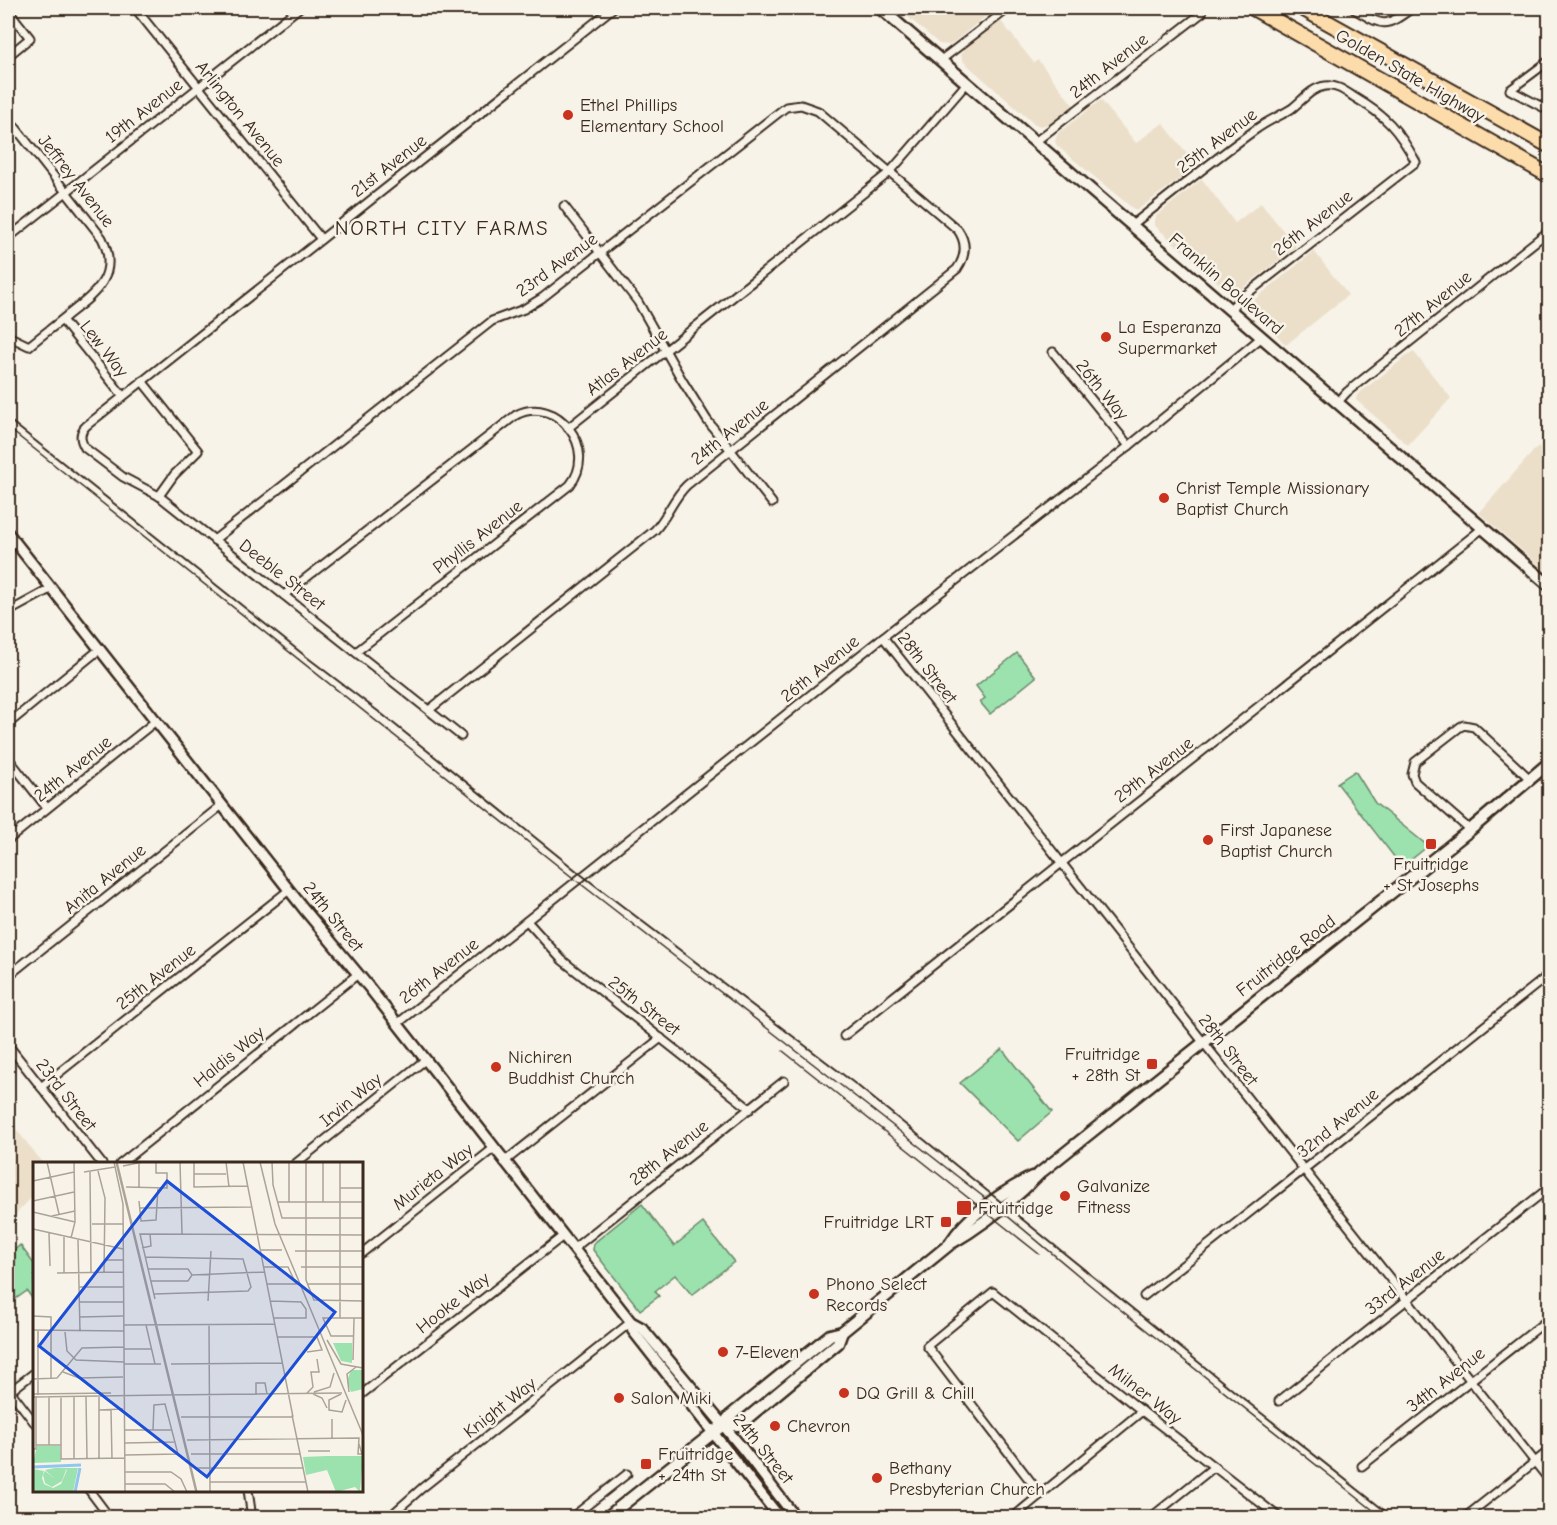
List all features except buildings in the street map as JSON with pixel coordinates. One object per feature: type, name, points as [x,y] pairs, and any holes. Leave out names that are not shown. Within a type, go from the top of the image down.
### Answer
[{"type":"highway","name":"Golden State Highway","points":[[1253,8],[1550,177]]},
{"type":"highway","name":"Golden State Highway","points":[[1302,8],[1550,146]]},
{"type":"main road","name":"Franklin Boulevard","points":[[880,8],[1550,586]]},
{"type":"main road","name":"Fruitridge Road","points":[[606,1518],[712,1432],[723,1425],[739,1425],[745,1421],[838,1343],[842,1332],[950,1244],[966,1235],[1020,1193],[1040,1173],[1470,830],[1550,762]]},
{"type":"street","name":"Arlington Avenue","points":[[135,8],[321,239]]},
{"type":"street","name":"19th Avenue","points":[[8,238],[299,8]]},
{"type":"street","name":"21st Avenue","points":[[81,443],[81,433],[84,428],[123,396],[613,8]]},
{"type":"street","points":[[940,60],[1009,8]]},
{"type":"street","name":"24th Avenue","points":[[1035,142],[1202,13],[1191,8]]},
{"type":"street","points":[[1352,8],[1379,23],[1397,20],[1412,8]]},
{"type":"street","points":[[8,10],[30,38],[8,56]]},
{"type":"street","points":[[1550,60],[1510,90],[1550,111]]},
{"type":"street","name":"Atlas Avenue","points":[[568,428],[890,172],[967,83]]},
{"type":"street","name":"25th Avenue","points":[[1132,225],[1252,132],[1291,109],[1323,86],[1332,86],[1342,90],[1378,112],[1406,143],[1416,162]]},
{"type":"street","name":"23rd Avenue","points":[[214,540],[492,321],[534,304],[786,107],[801,105],[818,111],[890,172]]},
{"type":"street","name":"Jeffrey Avenue","points":[[8,118],[102,238],[109,261],[107,272],[99,289],[29,346],[8,336]]},
{"type":"street","name":"26th Avenue","points":[[1230,309],[1416,162]]},
{"type":"street","name":"24th Avenue","points":[[429,710],[655,530],[681,491],[957,269],[964,255],[964,242],[958,230],[890,172]]},
{"type":"street","points":[[564,206],[638,302],[694,400],[730,451],[772,503]]},
{"type":"street","name":"27th Avenue","points":[[1337,402],[1550,230]]},
{"type":"street","name":"Lew Way","points":[[62,320],[123,396]]},
{"type":"street","name":"26th Avenue","points":[[397,1024],[883,637],[1129,446],[1262,337]]},
{"type":"street","name":"26th Way","points":[[1053,352],[1129,446]]},
{"type":"street","points":[[142,381],[198,451],[174,475],[159,496]]},
{"type":"street","points":[[284,595],[516,415],[532,409],[542,410],[557,416],[568,428]]},
{"type":"street","name":"Phyllis Avenue","points":[[356,652],[570,484],[578,472],[581,456],[578,443],[568,428]]},
{"type":"street","name":"Deeble Street","points":[[81,443],[123,477],[159,496],[461,735]]},
{"type":"street","name":"29th Avenue","points":[[844,1036],[1483,528]]},
{"type":"street","name":"24th Street","points":[[8,533],[157,720],[222,806],[358,974],[562,1236],[631,1322],[642,1328],[723,1425],[796,1518]]},
{"type":"street","points":[[8,612],[52,588]]},
{"type":"street","name":"28th Street","points":[[883,637],[1550,1481]]},
{"type":"street","points":[[8,724],[100,649]]},
{"type":"street","name":"24th Avenue","points":[[8,840],[157,720]]},
{"type":"street","points":[[1470,830],[1415,782],[1412,774],[1415,762],[1460,727],[1470,725],[1530,779]]},
{"type":"street","points":[[8,758],[47,808]]},
{"type":"street","name":"Anita Avenue","points":[[8,976],[222,806]]},
{"type":"street","name":"25th Avenue","points":[[41,1087],[289,890]]},
{"type":"street","name":"25th Street","points":[[527,921],[562,960],[750,1108]]},
{"type":"street","name":"Haldis Way","points":[[123,1162],[358,974]]},
{"type":"street","name":"32nd Avenue","points":[[1144,1296],[1550,974]]},
{"type":"street","points":[[504,1162],[661,1038]]},
{"type":"street","name":"23rd Street","points":[[8,1045],[100,1162]]},
{"type":"street","name":"Irvin Way","points":[[298,1162],[425,1060]]},
{"type":"street","name":"28th Avenue","points":[[573,1249],[784,1081]]},
{"type":"street","name":"Murieta Way","points":[[363,1252],[494,1148]]},
{"type":"street","name":"33rd Avenue","points":[[1279,1401],[1550,1187]]},
{"type":"street","name":"Hooke Way","points":[[363,1393],[562,1236]]},
{"type":"street","name":"Milner Way","points":[[1041,1495],[927,1346],[993,1292],[1280,1518]]},
{"type":"street","name":"34th Avenue","points":[[1362,1466],[1550,1318]]},
{"type":"street","name":"24th Street","points":[[631,1322],[633,1331],[774,1515]]},
{"type":"street","name":"Knight Way","points":[[392,1516],[422,1488],[631,1322]]},
{"type":"street","points":[[33,1373],[8,1391],[33,1421]]},
{"type":"street","points":[[1012,1518],[1142,1411]]},
{"type":"street","points":[[1464,1518],[1550,1450]]},
{"type":"street","points":[[1150,1518],[1214,1467]]},
{"type":"street","points":[[571,1518],[627,1474]]},
{"type":"street","points":[[89,1492],[110,1518]]},
{"type":"street","points":[[248,1492],[252,1518]]},
{"type":"shaded area","points":[[898,8],[996,8],[950,45],[939,44]]},
{"type":"shaded area","points":[[1000,20],[1034,63],[1038,60],[1074,106],[1050,124],[1040,126],[1033,123],[964,62],[961,55],[966,47]]},
{"type":"shaded area","points":[[1101,100],[1136,143],[1163,123],[1197,166],[1136,211],[1057,146],[1055,141],[1058,133]]},
{"type":"shaded area","points":[[1202,179],[1235,223],[1261,203],[1296,247],[1233,293],[1229,292],[1154,225],[1156,216]]},
{"type":"shaded area","points":[[1314,251],[1348,295],[1286,345],[1252,310],[1252,304],[1255,299]]},
{"type":"shaded area","points":[[1413,351],[1451,398],[1408,445],[1356,400],[1357,395]]},
{"type":"shaded area","points":[[1538,446],[1549,455],[1549,574],[1479,513]]},
{"type":"shaded area","points":[[8,1119],[42,1162],[33,1162],[33,1196],[8,1222]]},
{"type":"green space","points":[[1017,653],[1036,677],[990,714],[980,702],[985,698],[976,686]]},
{"type":"green space","points":[[1355,771],[1375,803],[1428,846],[1402,867],[1337,783]]},
{"type":"green space","points":[[1002,1049],[1052,1112],[1018,1141],[960,1083]]},
{"type":"green space","points":[[642,1204],[674,1246],[703,1223],[734,1262],[692,1295],[675,1275],[655,1291],[659,1296],[640,1310],[593,1250],[594,1243]]},
{"type":"green space","points":[[20,1245],[33,1263],[33,1300],[27,1291],[14,1300],[8,1293],[8,1256]]},
{"type":"tram line","points":[[8,428],[577,881],[999,1209],[1102,1295],[1383,1518]]},
{"type":"tram line","points":[[783,1051],[1039,1254]]},
{"type":"railway","points":[[8,419],[583,876],[858,1086],[1394,1518]]},
{"type":"place","name":"Ethel Phillips Elementary School","points":[[568,115]]},
{"type":"place","name":"La Esperanza Supermarket","points":[[1106,337]]},
{"type":"place","name":"Christ Temple Missionary Baptist Church","points":[[1164,498]]},
{"type":"place","name":"First Japanese Baptist Church","points":[[1208,840]]},
{"type":"place","name":"Fruitridge + St Josephs","points":[[1431,844]]},
{"type":"place","name":"Fruitridge + 28th St","points":[[1152,1064]]},
{"type":"place","name":"Nichiren Buddhist Church","points":[[496,1067]]},
{"type":"place","name":"Galvanize Fitness","points":[[1065,1196]]},
{"type":"place","name":"Fruitridge","points":[[964,1208]]},
{"type":"place","name":"Fruitridge LRT","points":[[946,1222]]},
{"type":"place","name":"Phono Select Records","points":[[814,1294]]},
{"type":"place","name":"7-Eleven","points":[[723,1352]]},
{"type":"place","name":"DQ Grill & Chill","points":[[844,1393]]},
{"type":"place","name":"Salon Miki","points":[[619,1398]]},
{"type":"place","name":"Chevron","points":[[775,1426]]},
{"type":"place","name":"Fruitridge + 24th St","points":[[646,1464]]},
{"type":"place","name":"Bethany Presbyterian Church","points":[[877,1478]]},
{"type":"district","name":"NORTH CITY FARMS","points":[[442,228]]}]
